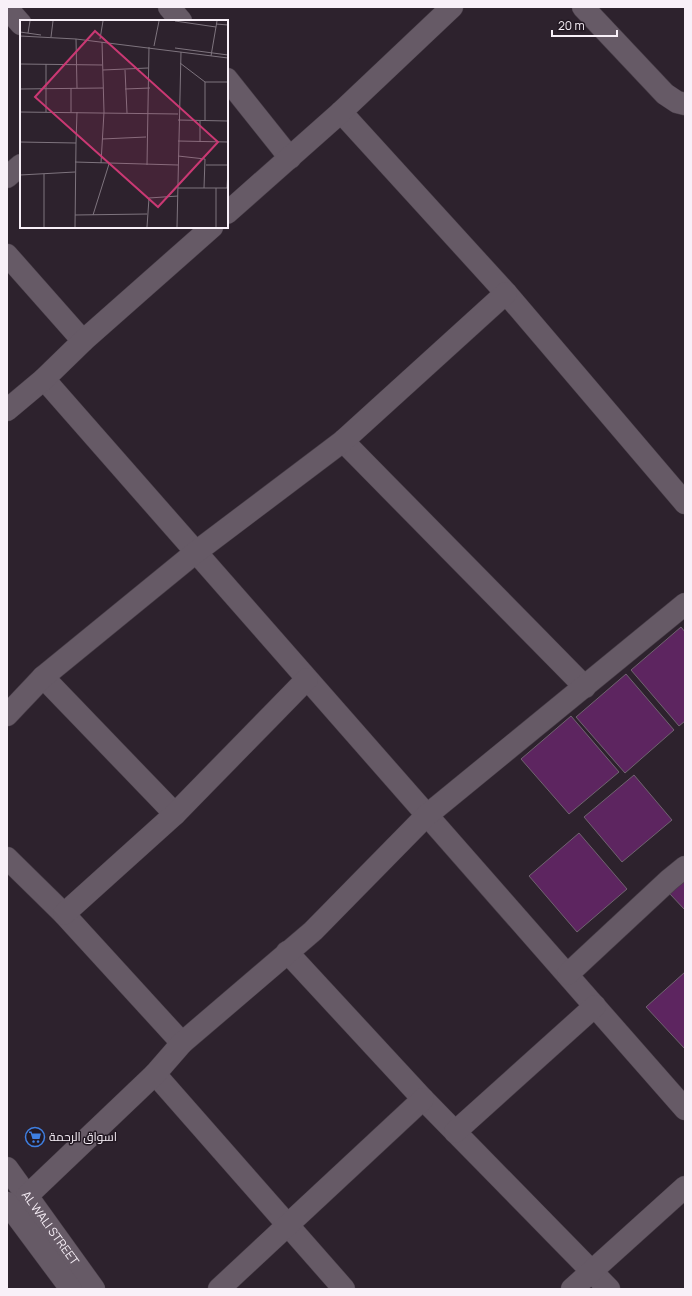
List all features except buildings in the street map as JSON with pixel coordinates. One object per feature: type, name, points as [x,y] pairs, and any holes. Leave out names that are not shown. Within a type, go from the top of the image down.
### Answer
[{"type":"street","points":[[169,7],[179,20]]},
{"type":"street","points":[[228,212],[341,112],[452,7]]},
{"type":"street","points":[[583,7],[665,94],[677,102],[685,104]]},
{"type":"street","points":[[7,8],[20,23]]},
{"type":"street","points":[[228,80],[290,158]]},
{"type":"street","points":[[341,112],[506,293],[685,503]]},
{"type":"street","points":[[7,178],[20,166]]},
{"type":"street","points":[[7,410],[44,379],[83,341],[206,229]]},
{"type":"street","points":[[7,255],[83,341]]},
{"type":"street","points":[[7,715],[43,677],[196,552],[343,441],[506,293]]},
{"type":"street","points":[[44,379],[426,816],[568,974],[685,1109]]},
{"type":"street","points":[[343,441],[585,687]]},
{"type":"street","points":[[28,1196],[154,1074],[182,1043],[313,931],[426,816],[685,604]]},
{"type":"street","points":[[43,677],[176,814]]},
{"type":"street","points":[[64,914],[176,814],[307,679]]},
{"type":"street","points":[[7,858],[64,914],[182,1043]]},
{"type":"street","points":[[568,974],[685,867]]},
{"type":"street","points":[[287,952],[423,1099],[593,1270],[609,1289]]},
{"type":"street","points":[[455,1132],[595,1006]]},
{"type":"street","points":[[154,1074],[344,1289]]},
{"type":"street","points":[[219,1289],[423,1099]]},
{"type":"street","name":"AL WALI STREET","points":[[7,1168],[94,1289]]},
{"type":"street","points":[[572,1289],[685,1188]]},
{"type":"street","name":"AL WALI STREET","points":[[7,1203],[14,1225],[71,1289]]},
{"type":"place","name":"اسواق الرحمة","points":[[35,1137]]}]
